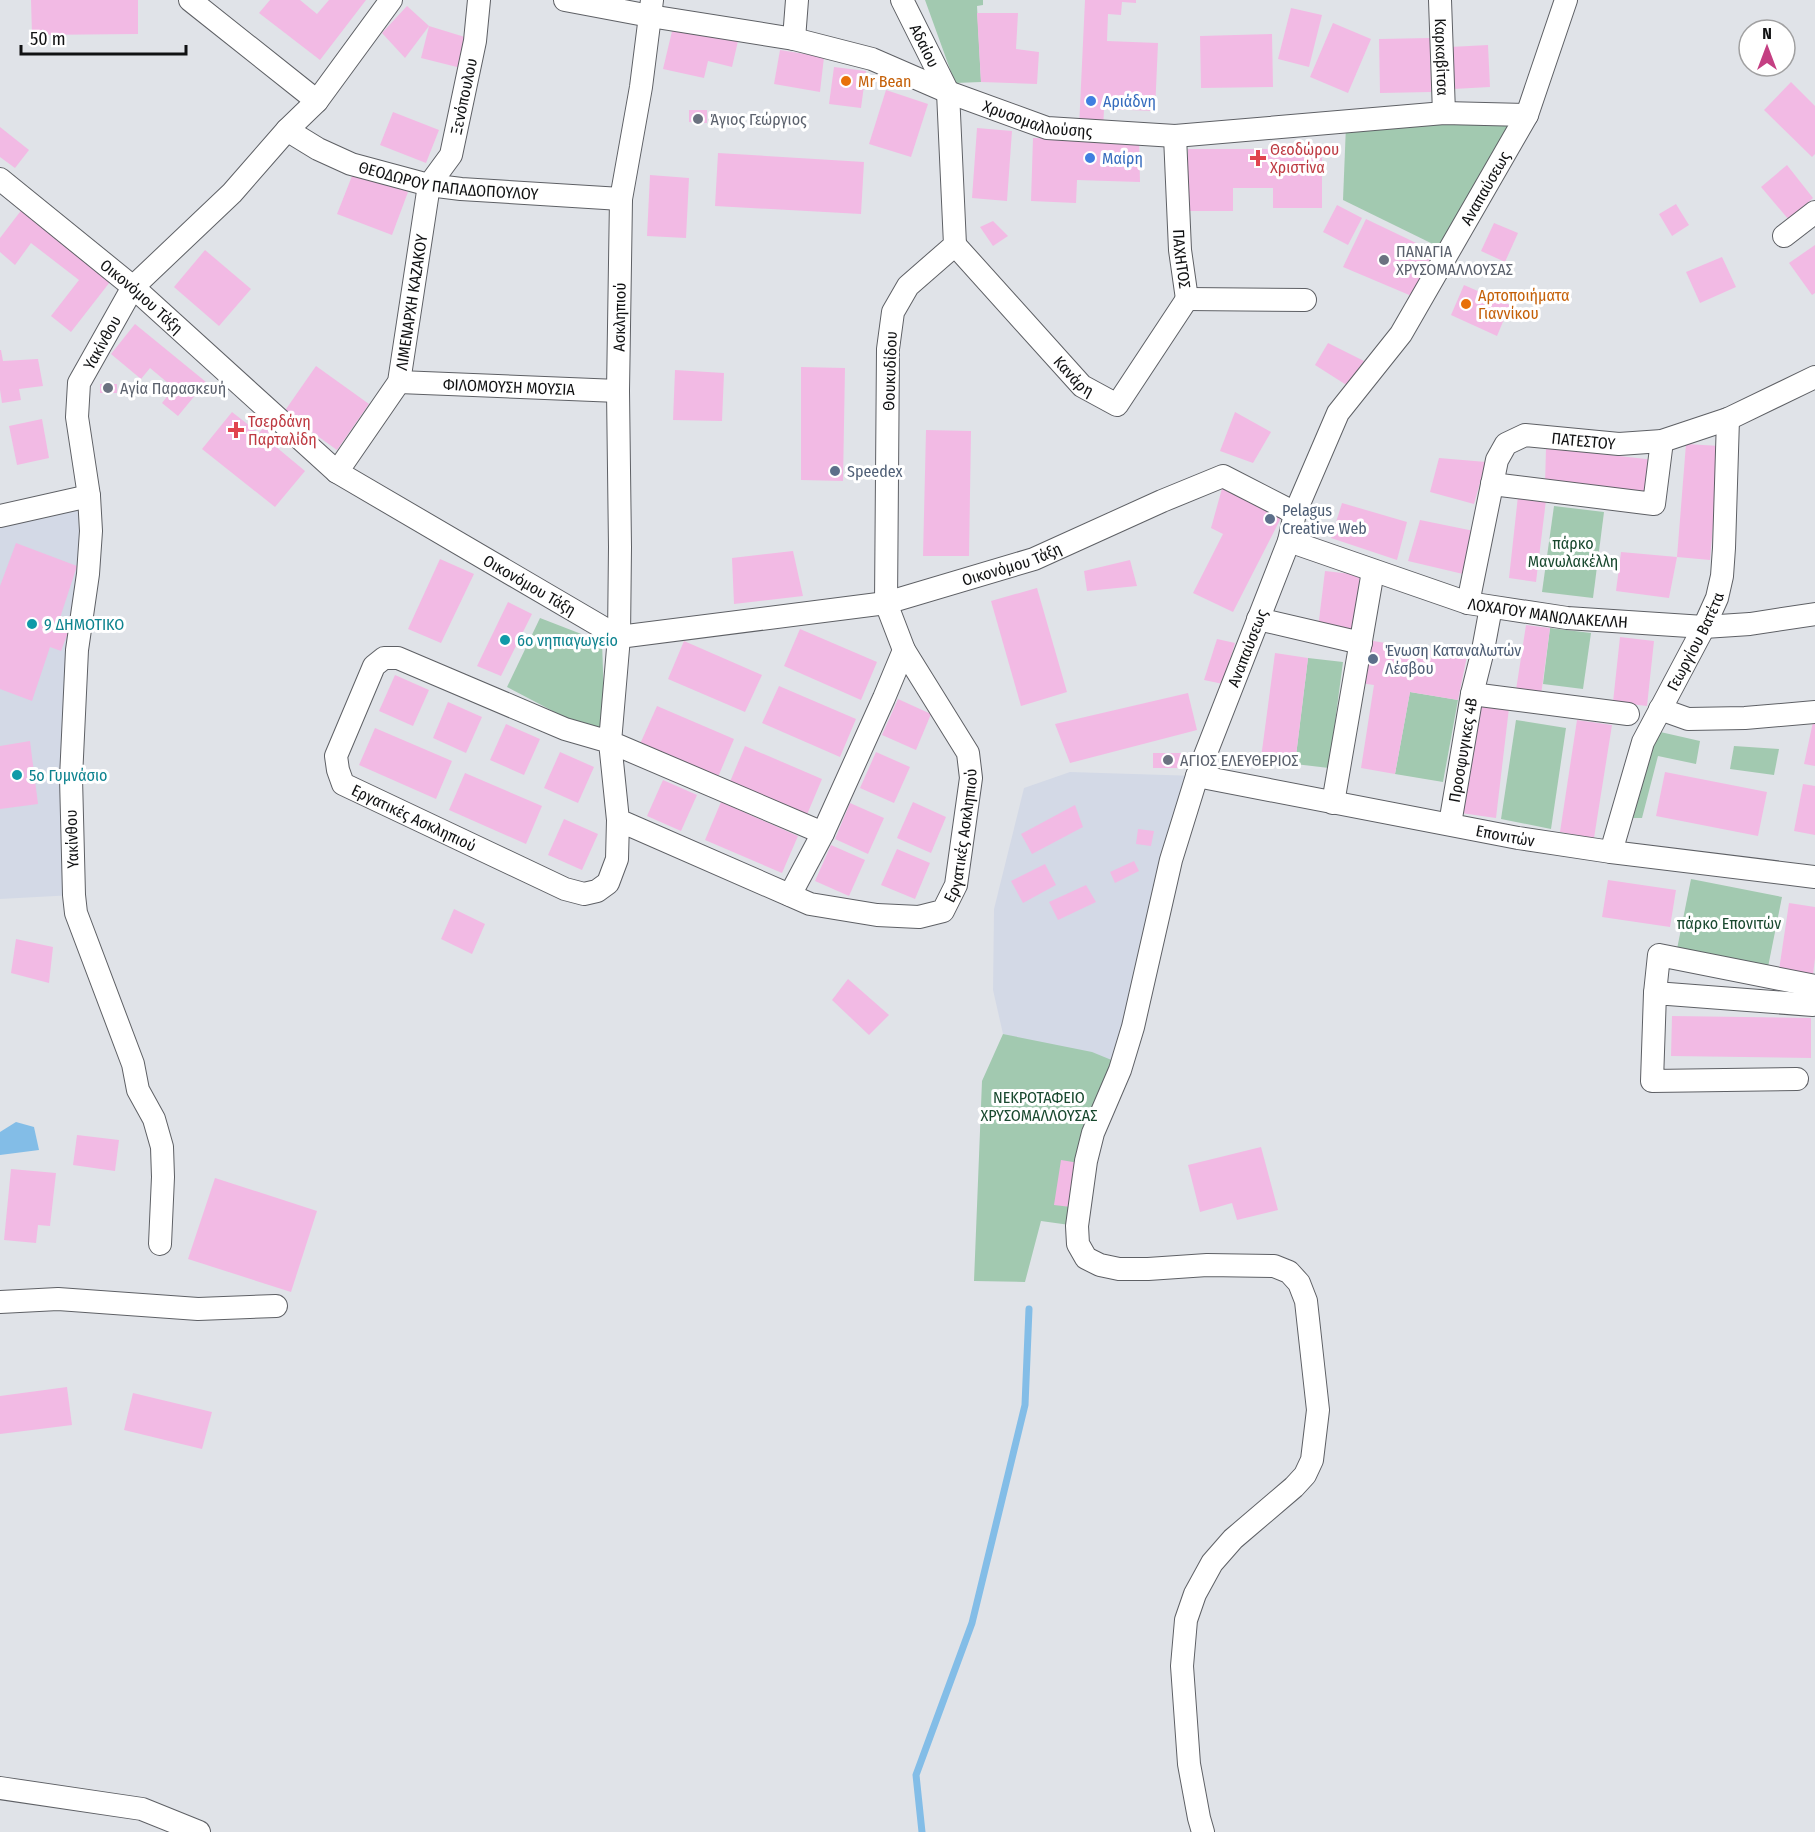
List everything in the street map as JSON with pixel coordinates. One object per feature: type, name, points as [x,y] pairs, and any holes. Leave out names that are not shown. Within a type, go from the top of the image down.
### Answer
[{"type":"street","points":[[190,0],[317,101]]},
{"type":"street","name":"Υακίνθου","points":[[160,1244],[162,1147],[154,1119],[138,1090],[129,1054],[76,913],[74,895],[70,778],[77,650],[88,574],[91,531],[89,496],[76,417],[79,383],[133,287],[232,194],[287,130],[317,101],[391,0]]},
{"type":"street","name":"Ξενόπουλου","points":[[429,185],[451,155],[475,41],[479,0]]},
{"type":"street","name":"Χρυσομαλλούσης","points":[[564,0],[651,8],[794,39],[872,59],[948,92],[1047,129],[1175,136],[1444,113],[1527,115]]},
{"type":"street","points":[[794,39],[797,0]]},
{"type":"street","name":"Αδαίου","points":[[902,0],[948,92]]},
{"type":"street","name":"Καρκαβίτσα","points":[[1440,0],[1444,113]]},
{"type":"street","name":"Αναπαύσεως","points":[[1203,1832],[1198,1818],[1188,1753],[1182,1665],[1186,1620],[1195,1594],[1212,1563],[1233,1539],[1294,1487],[1305,1475],[1312,1460],[1318,1410],[1306,1300],[1299,1283],[1289,1272],[1274,1266],[1207,1265],[1119,1269],[1100,1265],[1086,1258],[1078,1244],[1077,1226],[1086,1161],[1093,1133],[1120,1070],[1133,1027],[1171,860],[1197,776],[1289,541],[1295,513],[1338,413],[1401,334],[1527,115],[1566,0]]},
{"type":"street","name":"Ασκληπιού","points":[[619,637],[618,391],[621,199],[651,8]]},
{"type":"street","points":[[948,92],[955,244]]},
{"type":"street","name":"ΘΕΟΔΩΡΟΥ ΠΑΠΑΔΟΠΟΥΛΟΥ","points":[[287,130],[318,149],[351,164],[429,185],[621,199]]},
{"type":"street","name":"ΠΑΧΗΤΟΣ","points":[[1175,136],[1180,250],[1186,299],[1305,300]]},
{"type":"street","name":"Οικονόμου Τάξη","points":[[0,179],[133,287],[337,472],[619,637],[886,603],[1034,559],[1222,476],[1295,513]]},
{"type":"street","name":"ΛΙΜΕΝΑΡΧΗ ΚΑΖΑΚΟΥ","points":[[337,472],[399,382],[429,185]]},
{"type":"street","points":[[1784,236],[1815,212]]},
{"type":"street","name":"Κανάρη","points":[[955,244],[1082,386],[1117,405],[1186,299]]},
{"type":"street","name":"Θουκυδίδου","points":[[886,603],[888,349],[893,312],[908,286],[955,244]]},
{"type":"street","name":"ΠΑΤΕΣΤΟΥ","points":[[1468,603],[1497,460],[1506,444],[1525,435],[1619,444],[1662,441],[1728,419],[1815,377]]},
{"type":"street","name":"ΦΙΛΟΜΟΥΣΗ ΜΟΥΣΙΑ","points":[[399,382],[618,391]]},
{"type":"street","name":"Γεωργίου Βατέτα","points":[[1611,852],[1643,742],[1717,598],[1722,576],[1728,419]]},
{"type":"street","points":[[1492,484],[1653,504],[1662,441]]},
{"type":"street","points":[[0,516],[89,496]]},
{"type":"street","name":"ΛΟΧΑΓΟΥ ΜΑΝΩΛΑΚΕΛΛΗ","points":[[1289,541],[1468,603],[1567,618],[1704,627],[1750,624],[1815,614]]},
{"type":"street","points":[[1333,803],[1373,571]]},
{"type":"street","name":"Εργατικές Ασκληπιού","points":[[618,820],[810,904],[877,915],[919,917],[943,911],[956,885],[971,778],[968,753],[904,650],[886,603]]},
{"type":"street","name":"Προσφυγικες 4Β","points":[[1450,824],[1472,694],[1491,607]]},
{"type":"street","points":[[1258,619],[1361,643]]},
{"type":"street","name":"Εργατικές Ασκληπιού","points":[[619,637],[610,742],[618,820],[617,859],[608,883],[597,891],[584,894],[565,889],[343,784],[336,756],[374,666],[384,658],[398,658],[565,729],[610,742],[823,833]]},
{"type":"street","points":[[790,895],[823,833],[904,650]]},
{"type":"street","points":[[1472,694],[1628,714]]},
{"type":"street","points":[[1660,709],[1688,718],[1745,718],[1815,712]]},
{"type":"street","name":"Επονιτών","points":[[1197,776],[1518,838],[1815,877]]},
{"type":"street","points":[[1797,1079],[1652,1081],[1655,993],[1659,955],[1815,986]]},
{"type":"street","points":[[1655,993],[1813,1005],[1815,994]]},
{"type":"street","points":[[0,1302],[58,1299],[198,1309],[276,1306]]},
{"type":"street","points":[[0,1788],[142,1809],[199,1832]]},
{"type":"shaded area","points":[[89,496],[74,895],[0,899],[0,516]]},
{"type":"shaded area","points":[[1070,772],[1197,776],[1114,1061],[1003,1034],[993,990],[994,909],[1024,788]]},
{"type":"green space","points":[[925,0],[983,0],[983,5],[977,6],[981,82],[955,83]]},
{"type":"green space","points":[[1517,123],[1441,248],[1343,200],[1346,125]]},
{"type":"green space","name":"πάρκο Μανωλακέλλη","points":[[1554,506],[1604,512],[1593,598],[1542,592]]},
{"type":"green space","points":[[540,618],[602,642],[605,727],[585,728],[507,687]]},
{"type":"green space","points":[[1550,628],[1591,633],[1583,689],[1543,684]]},
{"type":"green space","points":[[1308,658],[1343,662],[1329,768],[1295,764]]},
{"type":"green space","points":[[1410,692],[1458,700],[1443,782],[1395,774]]},
{"type":"green space","points":[[1516,720],[1566,728],[1551,829],[1501,819]]},
{"type":"green space","points":[[1656,731],[1700,741],[1696,764],[1658,756],[1642,818],[1633,818]]},
{"type":"green space","points":[[1734,746],[1779,749],[1774,775],[1730,769]]},
{"type":"green space","name":"πάρκο Επονιτών","points":[[1691,879],[1782,897],[1768,967],[1677,949]]},
{"type":"green space","name":"ΝΕΚΡΟΤΑΦΕΙΟ ΧΡΥΣΟΜΑΛΛΟΥΣΑΣ","points":[[1003,1034],[1092,1052],[1114,1061],[1077,1226],[1041,1221],[1025,1282],[974,1281],[982,1081]]},
{"type":"water","points":[[16,1122],[34,1127],[39,1150],[0,1155],[0,1132]]},
{"type":"building","points":[[31,0],[138,0],[138,34],[32,35]]},
{"type":"building","points":[[270,0],[300,0],[317,14],[329,0],[366,0],[320,60],[259,13]]},
{"type":"building","points":[[1085,0],[1136,0],[1136,3],[1122,2],[1121,15],[1108,14],[1107,41],[1158,43],[1155,111],[1104,109],[1103,130],[1079,128]]},
{"type":"building","points":[[407,6],[429,26],[405,58],[382,33]]},
{"type":"building","points":[[1291,8],[1322,15],[1309,67],[1278,59]]},
{"type":"building","points":[[977,13],[1018,13],[1016,49],[1039,52],[1037,84],[981,82]]},
{"type":"building","points":[[1333,23],[1371,39],[1348,93],[1310,77]]},
{"type":"building","points":[[429,26],[468,38],[461,68],[421,58]]},
{"type":"building","points":[[673,27],[738,41],[732,67],[708,61],[704,78],[663,69]]},
{"type":"building","points":[[1272,34],[1273,87],[1201,88],[1200,36]]},
{"type":"building","points":[[1430,38],[1431,92],[1380,93],[1379,39]]},
{"type":"building","points":[[1488,45],[1490,87],[1453,89],[1450,47]]},
{"type":"building","points":[[780,50],[824,57],[820,92],[774,84]]},
{"type":"building","points":[[834,67],[866,71],[861,108],[829,104]]},
{"type":"building","points":[[1791,82],[1815,106],[1815,154],[1812,157],[1764,110]]},
{"type":"building","points":[[886,90],[928,104],[911,157],[869,144]]},
{"type":"building","name":"Άγιος Γεώργιος","points":[[689,110],[707,110],[707,123],[689,122]]},
{"type":"building","points":[[393,112],[439,130],[426,163],[380,145]]},
{"type":"building","points":[[0,127],[29,150],[15,168],[0,157]]},
{"type":"building","points":[[977,128],[1012,131],[1007,201],[972,198]]},
{"type":"building","points":[[1033,138],[1139,140],[1140,182],[1077,180],[1076,203],[1031,201]]},
{"type":"building","points":[[1188,149],[1322,149],[1322,208],[1273,208],[1273,188],[1233,188],[1233,211],[1188,211]]},
{"type":"building","points":[[718,153],[864,162],[861,214],[715,206]]},
{"type":"building","points":[[1787,165],[1813,198],[1789,220],[1761,187]]},
{"type":"building","points":[[354,171],[408,192],[392,235],[337,214]]},
{"type":"building","points":[[650,175],[689,178],[686,238],[647,236]]},
{"type":"building","points":[[1676,204],[1689,225],[1672,236],[1659,214]]},
{"type":"building","points":[[1337,205],[1362,218],[1348,245],[1323,232]]},
{"type":"building","points":[[23,208],[113,278],[71,332],[51,316],[79,280],[31,243],[15,265],[0,252],[0,238]]},
{"type":"building","points":[[1366,219],[1435,252],[1414,297],[1343,267]]},
{"type":"building","points":[[993,221],[1008,236],[993,246],[980,227]]},
{"type":"building","points":[[1494,223],[1518,233],[1505,262],[1481,251]]},
{"type":"building","points":[[1815,245],[1815,293],[1812,295],[1789,263]]},
{"type":"building","points":[[205,250],[251,289],[219,326],[174,287]]},
{"type":"building","points":[[1722,257],[1736,287],[1700,303],[1686,272]]},
{"type":"building","points":[[1464,285],[1510,305],[1497,336],[1451,315]]},
{"type":"building","points":[[135,324],[206,382],[178,416],[162,403],[174,388],[150,368],[141,379],[111,354]]},
{"type":"building","points":[[1328,343],[1364,361],[1348,386],[1315,365]]},
{"type":"building","points":[[0,350],[3,361],[38,359],[43,386],[19,389],[21,400],[2,403]]},
{"type":"building","points":[[316,366],[369,404],[337,450],[284,412]]},
{"type":"building","points":[[801,367],[845,368],[843,481],[801,480]]},
{"type":"building","points":[[675,370],[724,373],[722,421],[673,420]]},
{"type":"building","name":"Αγία Παρασκευή","points":[[100,384],[117,384],[117,393],[100,393]]},
{"type":"building","points":[[232,412],[259,433],[265,426],[281,440],[275,446],[305,471],[275,507],[202,449]]},
{"type":"building","points":[[1235,412],[1271,432],[1253,463],[1220,451]]},
{"type":"building","points":[[42,419],[49,458],[17,465],[9,426]]},
{"type":"building","points":[[926,430],[971,431],[969,556],[923,556]]},
{"type":"building","points":[[1686,444],[1720,446],[1710,560],[1677,557]]},
{"type":"building","points":[[1546,448],[1655,460],[1650,497],[1545,485]]},
{"type":"building","points":[[1439,458],[1486,462],[1474,504],[1430,492]]},
{"type":"building","points":[[1223,485],[1283,514],[1233,612],[1193,593],[1223,534],[1211,528]]},
{"type":"building","points":[[1518,496],[1546,500],[1536,582],[1509,578]]},
{"type":"building","points":[[1342,503],[1407,522],[1397,560],[1331,538]]},
{"type":"building","points":[[1420,520],[1474,531],[1463,574],[1408,561]]},
{"type":"building","name":"9 ΔΗΜΟΤΙΚΟ","points":[[16,543],[77,566],[59,621],[70,627],[61,651],[50,647],[32,701],[0,689],[0,586]]},
{"type":"building","points":[[793,551],[803,596],[734,604],[732,558]]},
{"type":"building","points":[[1621,552],[1677,557],[1669,598],[1616,591]]},
{"type":"building","points":[[440,559],[474,574],[441,643],[408,629]]},
{"type":"building","points":[[1130,560],[1137,586],[1087,591],[1084,571]]},
{"type":"building","points":[[1325,571],[1360,575],[1354,632],[1318,628]]},
{"type":"building","points":[[1037,588],[1067,692],[1021,706],[991,601]]},
{"type":"building","name":"6ο νηπιαγωγείο","points":[[508,602],[532,614],[501,676],[477,666]]},
{"type":"building","points":[[1526,625],[1550,628],[1541,695],[1516,690]]},
{"type":"building","points":[[800,629],[877,662],[861,700],[784,666]]},
{"type":"building","points":[[1620,637],[1654,641],[1647,706],[1613,702]]},
{"type":"building","points":[[1217,639],[1235,643],[1223,684],[1204,680]]},
{"type":"building","points":[[1367,640],[1467,656],[1458,700],[1410,692],[1395,774],[1361,768],[1374,685],[1360,683]]},
{"type":"building","points":[[684,641],[762,675],[745,712],[668,679]]},
{"type":"building","points":[[1275,653],[1308,658],[1295,764],[1261,758]]},
{"type":"building","points":[[395,675],[429,690],[413,726],[379,711]]},
{"type":"building","points":[[779,686],[856,719],[840,757],[762,723]]},
{"type":"building","points":[[1188,693],[1197,730],[1070,763],[1055,724]]},
{"type":"building","points":[[898,699],[931,714],[916,750],[882,735]]},
{"type":"building","points":[[448,702],[482,717],[466,753],[433,738]]},
{"type":"building","points":[[1477,704],[1509,708],[1496,818],[1461,813]]},
{"type":"building","points":[[657,706],[734,739],[718,777],[640,744]]},
{"type":"building","points":[[1577,720],[1612,725],[1594,838],[1560,832]]},
{"type":"building","points":[[1813,722],[1815,723],[1815,766],[1804,764]]},
{"type":"building","points":[[506,724],[540,739],[524,775],[490,760]]},
{"type":"building","points":[[375,728],[452,761],[436,799],[359,765]]},
{"type":"building","name":"5o Γυμνάσιο","points":[[30,741],[38,804],[0,809],[0,746]]},
{"type":"building","points":[[745,746],[822,779],[806,817],[729,784]]},
{"type":"building","points":[[560,752],[594,767],[578,803],[544,788]]},
{"type":"building","points":[[876,752],[910,767],[894,803],[860,788]]},
{"type":"building","name":"ΑΓΙΟΣ ΕΛΕΥΘΕΡΙΟΣ","points":[[1153,753],[1182,753],[1182,768],[1153,768]]},
{"type":"building","points":[[1665,772],[1767,792],[1758,836],[1656,816]]},
{"type":"building","points":[[465,773],[542,806],[526,844],[449,810]]},
{"type":"building","points":[[663,780],[697,795],[681,831],[647,816]]},
{"type":"building","points":[[1803,784],[1815,786],[1815,835],[1794,831]]},
{"type":"building","points":[[721,802],[798,836],[782,873],[705,840]]},
{"type":"building","points":[[913,802],[946,817],[931,853],[897,838]]},
{"type":"building","points":[[850,803],[884,818],[868,854],[835,839]]},
{"type":"building","points":[[1075,805],[1083,827],[1032,854],[1021,834]]},
{"type":"building","points":[[564,819],[598,834],[582,870],[548,855]]},
{"type":"building","points":[[1138,829],[1154,831],[1151,846],[1136,844]]},
{"type":"building","points":[[831,845],[865,860],[849,896],[815,881]]},
{"type":"building","points":[[897,849],[930,863],[915,899],[881,885]]},
{"type":"building","points":[[1134,861],[1139,871],[1115,883],[1110,872]]},
{"type":"building","points":[[1045,864],[1056,885],[1023,903],[1011,881]]},
{"type":"building","points":[[1608,880],[1676,890],[1670,927],[1602,917]]},
{"type":"building","points":[[1086,885],[1096,902],[1058,920],[1049,902]]},
{"type":"building","points":[[1789,903],[1815,907],[1813,975],[1779,970]]},
{"type":"building","points":[[454,909],[485,924],[472,954],[441,939]]},
{"type":"building","points":[[16,939],[53,947],[49,983],[11,973]]},
{"type":"building","points":[[848,979],[889,1015],[869,1035],[832,1000]]},
{"type":"building","points":[[1672,1016],[1811,1018],[1811,1058],[1671,1056]]},
{"type":"building","points":[[77,1135],[119,1140],[115,1171],[73,1165]]},
{"type":"building","points":[[1261,1147],[1278,1210],[1237,1220],[1232,1203],[1200,1212],[1188,1165]]},
{"type":"building","points":[[1061,1160],[1079,1163],[1071,1207],[1054,1205]]},
{"type":"building","points":[[11,1169],[56,1173],[50,1226],[38,1225],[36,1243],[4,1240]]},
{"type":"building","points":[[215,1178],[317,1211],[291,1292],[188,1259]]},
{"type":"building","points":[[67,1387],[72,1425],[0,1434],[0,1396]]},
{"type":"building","points":[[133,1393],[212,1412],[202,1449],[124,1430]]},
{"type":"waterway","points":[[922,1832],[916,1775],[972,1623],[1025,1405],[1029,1309]]},
{"type":"place","name":"Mr Bean","points":[[846,81]]},
{"type":"place","name":"Αριάδνη","points":[[1091,101]]},
{"type":"place","name":"Άγιος Γεώργιος","points":[[698,119]]},
{"type":"place","name":"Μαίρη","points":[[1090,158]]},
{"type":"place","name":"Θεοδώρου Χριστίνα","points":[[1258,158]]},
{"type":"place","name":"ΠΑΝΑΓΙΑ ΧΡΥΣΟΜΑΛΛΟΥΣΑΣ","points":[[1384,260]]},
{"type":"place","name":"Αρτοποιήματα Γιαννίκου","points":[[1466,304]]},
{"type":"place","name":"Αγία Παρασκευή","points":[[108,388]]},
{"type":"place","name":"Τσερδάνη Παρταλίδη","points":[[236,430]]},
{"type":"place","name":"Speedex","points":[[835,471]]},
{"type":"place","name":"Pelagus Creative Web","points":[[1270,519]]},
{"type":"place","name":"9 ΔΗΜΟΤΙΚΟ","points":[[32,624]]},
{"type":"place","name":"6ο νηπιαγωγείο","points":[[505,640]]},
{"type":"place","name":"Ένωση Καταναλωτών Λέσβου","points":[[1373,659]]},
{"type":"place","name":"ΑΓΙΟΣ ΕΛΕΥΘΕΡΙΟΣ","points":[[1168,760]]},
{"type":"place","name":"5o Γυμνάσιο","points":[[17,775]]}]
